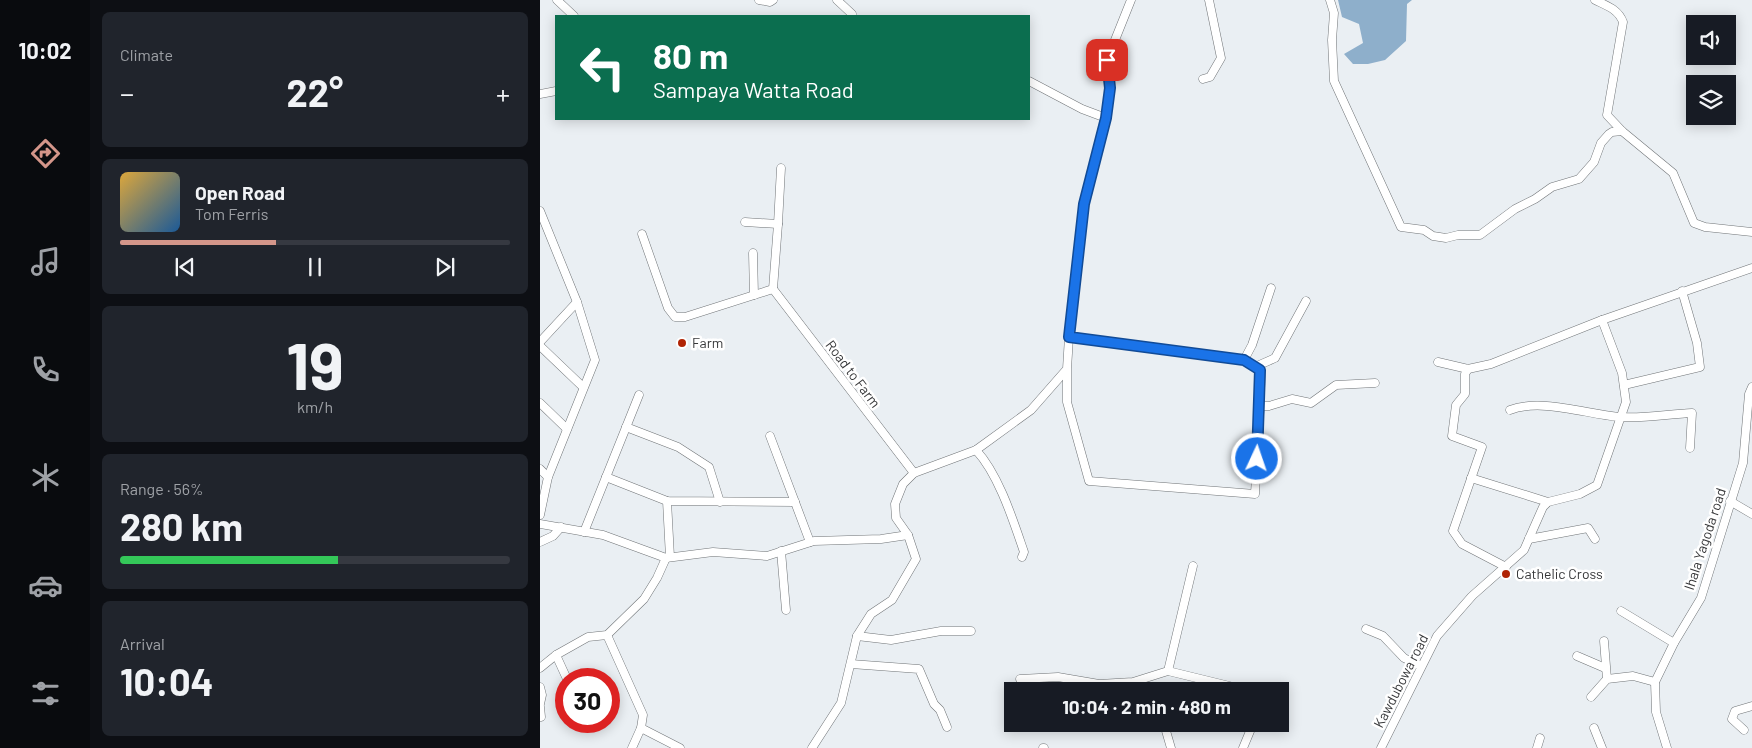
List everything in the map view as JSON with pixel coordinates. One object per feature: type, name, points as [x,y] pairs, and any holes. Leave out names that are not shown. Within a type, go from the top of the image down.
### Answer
[{"type":"street","points":[[557,0],[573,15]]},
{"type":"street","points":[[759,0],[770,2],[772,0]]},
{"type":"street","points":[[837,0],[852,14]]},
{"type":"street","points":[[1069,337],[1244,360],[1257,366],[1260,370],[1260,406],[1255,494],[1089,481],[1067,402],[1069,337],[1084,204],[1106,118],[1110,88],[1107,60],[1131,0]]},
{"type":"street","points":[[1203,79],[1210,77],[1221,58],[1209,0]]},
{"type":"street","points":[[1330,0],[1334,13],[1332,40],[1334,81],[1401,227],[1424,230],[1433,236],[1446,238],[1458,235],[1480,235],[1515,209],[1535,199],[1552,187],[1579,179],[1594,162],[1601,143],[1609,134],[1622,131]]},
{"type":"street","points":[[1595,0],[1614,10],[1620,15],[1623,22],[1607,115],[1622,131],[1672,173],[1694,223],[1705,227],[1752,232]]},
{"type":"street","points":[[1030,82],[1082,109],[1106,118]]},
{"type":"street","points":[[540,94],[555,91]]},
{"type":"street","points":[[642,234],[668,308],[675,317],[685,317],[773,289],[781,168]]},
{"type":"street","points":[[540,211],[577,302],[595,360],[548,477],[540,515]]},
{"type":"street","points":[[745,222],[778,224]]},
{"type":"street","points":[[753,253],[754,296]]},
{"type":"street","points":[[1438,362],[1468,369],[1491,364],[1602,320],[1752,268]]},
{"type":"street","points":[[1244,360],[1252,345],[1271,288]]},
{"type":"street","name":"Road to Farm","points":[[773,289],[914,474]]},
{"type":"street","points":[[1624,385],[1700,367],[1697,343],[1682,291]]},
{"type":"street","points":[[1257,366],[1275,358],[1306,300]]},
{"type":"street","points":[[577,302],[540,341],[583,386]]},
{"type":"street","points":[[1471,478],[1548,502],[1580,494],[1597,486],[1626,402],[1622,372],[1602,320]]},
{"type":"street","points":[[812,748],[841,703],[857,636],[871,614],[892,600],[916,560],[908,535],[896,518],[895,504],[903,484],[914,474],[976,450],[1031,410],[1067,369]]},
{"type":"street","points":[[1468,369],[1465,374],[1464,394],[1456,405],[1452,436],[1482,447],[1453,531],[1462,544],[1506,567]]},
{"type":"street","points":[[1260,406],[1268,406],[1292,399],[1312,402],[1336,385],[1375,383]]},
{"type":"street","name":"Ihala Yagoda road","points":[[1667,748],[1656,712],[1655,682],[1674,643],[1701,598],[1743,463],[1751,392]]},
{"type":"street","points":[[584,532],[639,395]]},
{"type":"street","points":[[540,403],[567,430]]},
{"type":"street","points":[[1510,410],[1521,405],[1546,406],[1621,417],[1692,413],[1690,448]]},
{"type":"street","points":[[626,428],[678,447],[708,467],[720,502]]},
{"type":"street","points":[[770,436],[810,542]]},
{"type":"street","points":[[976,450],[984,460],[1010,511],[1024,552],[1022,557]]},
{"type":"street","points":[[1743,463],[1752,465]]},
{"type":"street","points":[[540,469],[548,477]]},
{"type":"street","points":[[606,477],[667,501],[795,502]]},
{"type":"street","points":[[540,668],[556,655],[588,637],[607,635],[644,599],[668,558],[667,501]]},
{"type":"street","points":[[1730,501],[1752,514]]},
{"type":"street","name":"Kawdubowa road","points":[[1381,748],[1437,636],[1472,596],[1524,550],[1548,502]]},
{"type":"street","points":[[540,524],[603,535],[668,558],[713,552],[767,556],[810,542],[881,539],[908,535]]},
{"type":"street","points":[[540,542],[552,536],[561,527]]},
{"type":"street","points":[[1529,539],[1588,528],[1595,539]]},
{"type":"street","points":[[781,551],[786,610]]},
{"type":"street","points":[[1168,670],[1193,566]]},
{"type":"street","points":[[1620,611],[1674,643]]},
{"type":"street","points":[[1366,629],[1383,636],[1404,658],[1421,666]]},
{"type":"street","points":[[857,636],[891,640],[941,631],[971,631]]},
{"type":"street","points":[[607,635],[643,715],[641,728],[632,748]]},
{"type":"street","points":[[1604,641],[1607,679]]},
{"type":"street","points":[[556,655],[562,668]]},
{"type":"street","points":[[1577,656],[1605,668]]},
{"type":"street","points":[[851,664],[919,669],[934,704],[940,710],[947,727]]},
{"type":"street","points":[[1020,679],[1058,677],[1099,684],[1133,682],[1168,670],[1215,682]]},
{"type":"street","points":[[1590,697],[1607,679],[1632,676],[1655,682]]},
{"type":"street","points":[[540,687],[542,695],[541,717]]},
{"type":"street","points":[[1744,730],[1732,720],[1735,711],[1752,706]]},
{"type":"street","points":[[641,728],[680,748]]},
{"type":"street","points":[[1594,728],[1602,748]]},
{"type":"street","points":[[1166,732],[1171,748]]},
{"type":"street","points":[[1243,748],[1250,732]]},
{"type":"street","points":[[1537,748],[1540,738]]},
{"type":"shaded area","points":[[1338,0],[1412,0],[1407,4],[1406,41],[1385,60],[1368,64],[1353,64],[1344,54],[1363,43],[1359,24],[1342,17]]},
{"type":"place","name":"Farm","points":[[682,343]]},
{"type":"place","name":"Cathelic Cross","points":[[1506,574]]},
{"type":"route","points":[[1107,60],[1110,88],[1106,118],[1084,204],[1069,337],[1244,360],[1257,366],[1260,370],[1260,406],[1257,459]]}]
